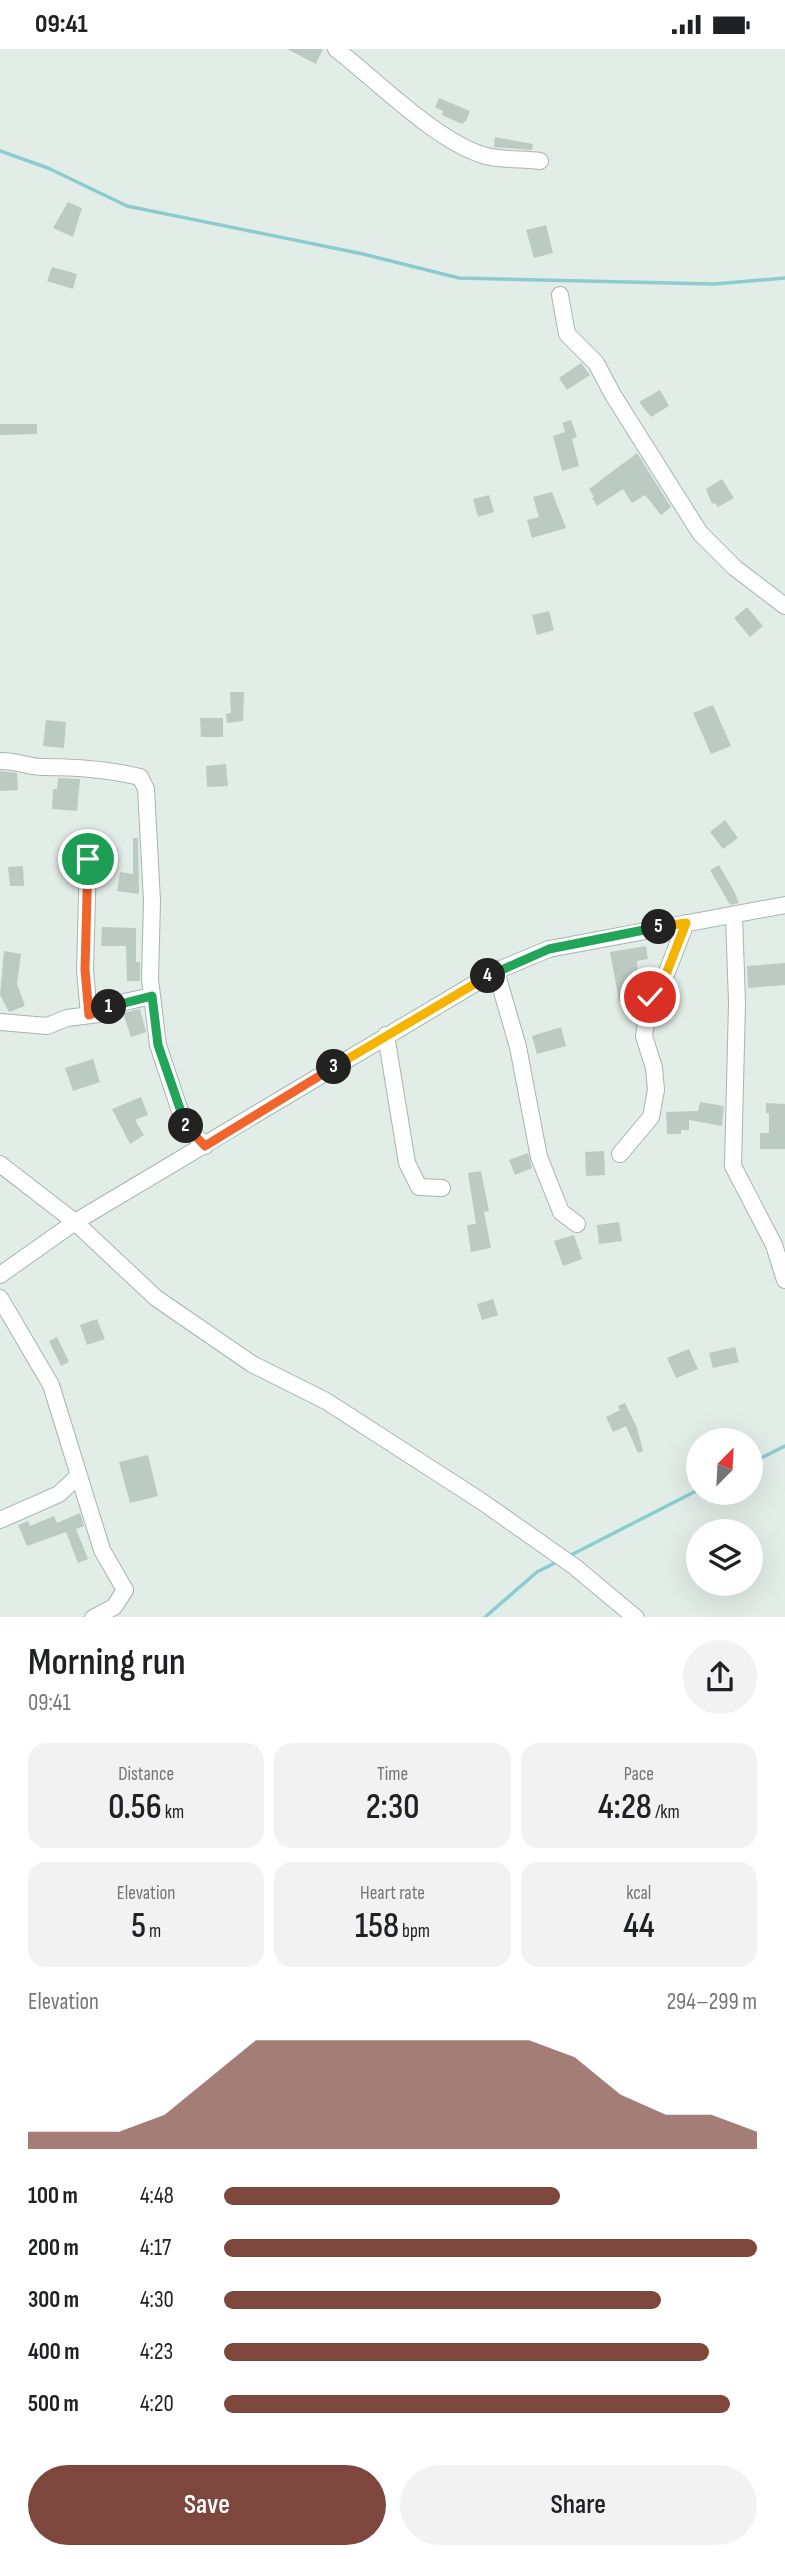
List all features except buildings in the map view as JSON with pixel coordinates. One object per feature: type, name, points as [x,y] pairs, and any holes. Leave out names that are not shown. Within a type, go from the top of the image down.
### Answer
[{"type":"street","points":[[336,49],[415,114],[458,144],[486,156],[540,161]]},
{"type":"street","points":[[560,295],[567,334],[596,362],[613,395],[700,533],[735,568],[785,605]]},
{"type":"street","points":[[0,761],[41,767],[66,765],[111,770],[140,777],[146,789],[151,848],[152,996],[158,1045],[184,1123],[205,1146]]},
{"type":"street","points":[[88,859],[85,970],[89,1015]]},
{"type":"street","points":[[0,1275],[75,1222],[496,971],[549,949],[785,905]]},
{"type":"street","points":[[734,915],[737,1016],[733,1166],[774,1245],[785,1280]]},
{"type":"street","points":[[620,1154],[651,1117],[656,1090],[654,1068],[644,1036],[650,997],[663,982],[686,923]]},
{"type":"street","points":[[496,971],[518,1047],[538,1157],[561,1212],[577,1224]]},
{"type":"street","points":[[0,1022],[47,1026],[68,1018],[99,1014],[115,1004],[152,996]]},
{"type":"street","points":[[386,1035],[407,1163],[419,1187],[442,1188]]},
{"type":"street","points":[[0,1164],[75,1222],[156,1298],[252,1364],[326,1401],[481,1501],[575,1567],[635,1617]]},
{"type":"street","points":[[0,1298],[51,1385],[102,1550],[125,1590],[114,1607],[95,1617]]},
{"type":"street","points":[[0,1520],[59,1494],[78,1476]]},
{"type":"waterway","points":[[0,151],[48,168],[127,206],[363,254],[459,278],[714,284],[785,278]]},
{"type":"waterway","points":[[763,1457],[785,1446]]},
{"type":"waterway","points":[[569,1556],[686,1496]]},
{"type":"waterway","points":[[485,1617],[537,1572],[559,1561]]},
{"type":"route","points":[[88,859],[90,878],[85,970],[89,1015],[99,1014],[115,1004],[152,996],[158,1045],[184,1123],[205,1146],[496,971],[549,949],[686,923],[663,982],[650,997]]}]
